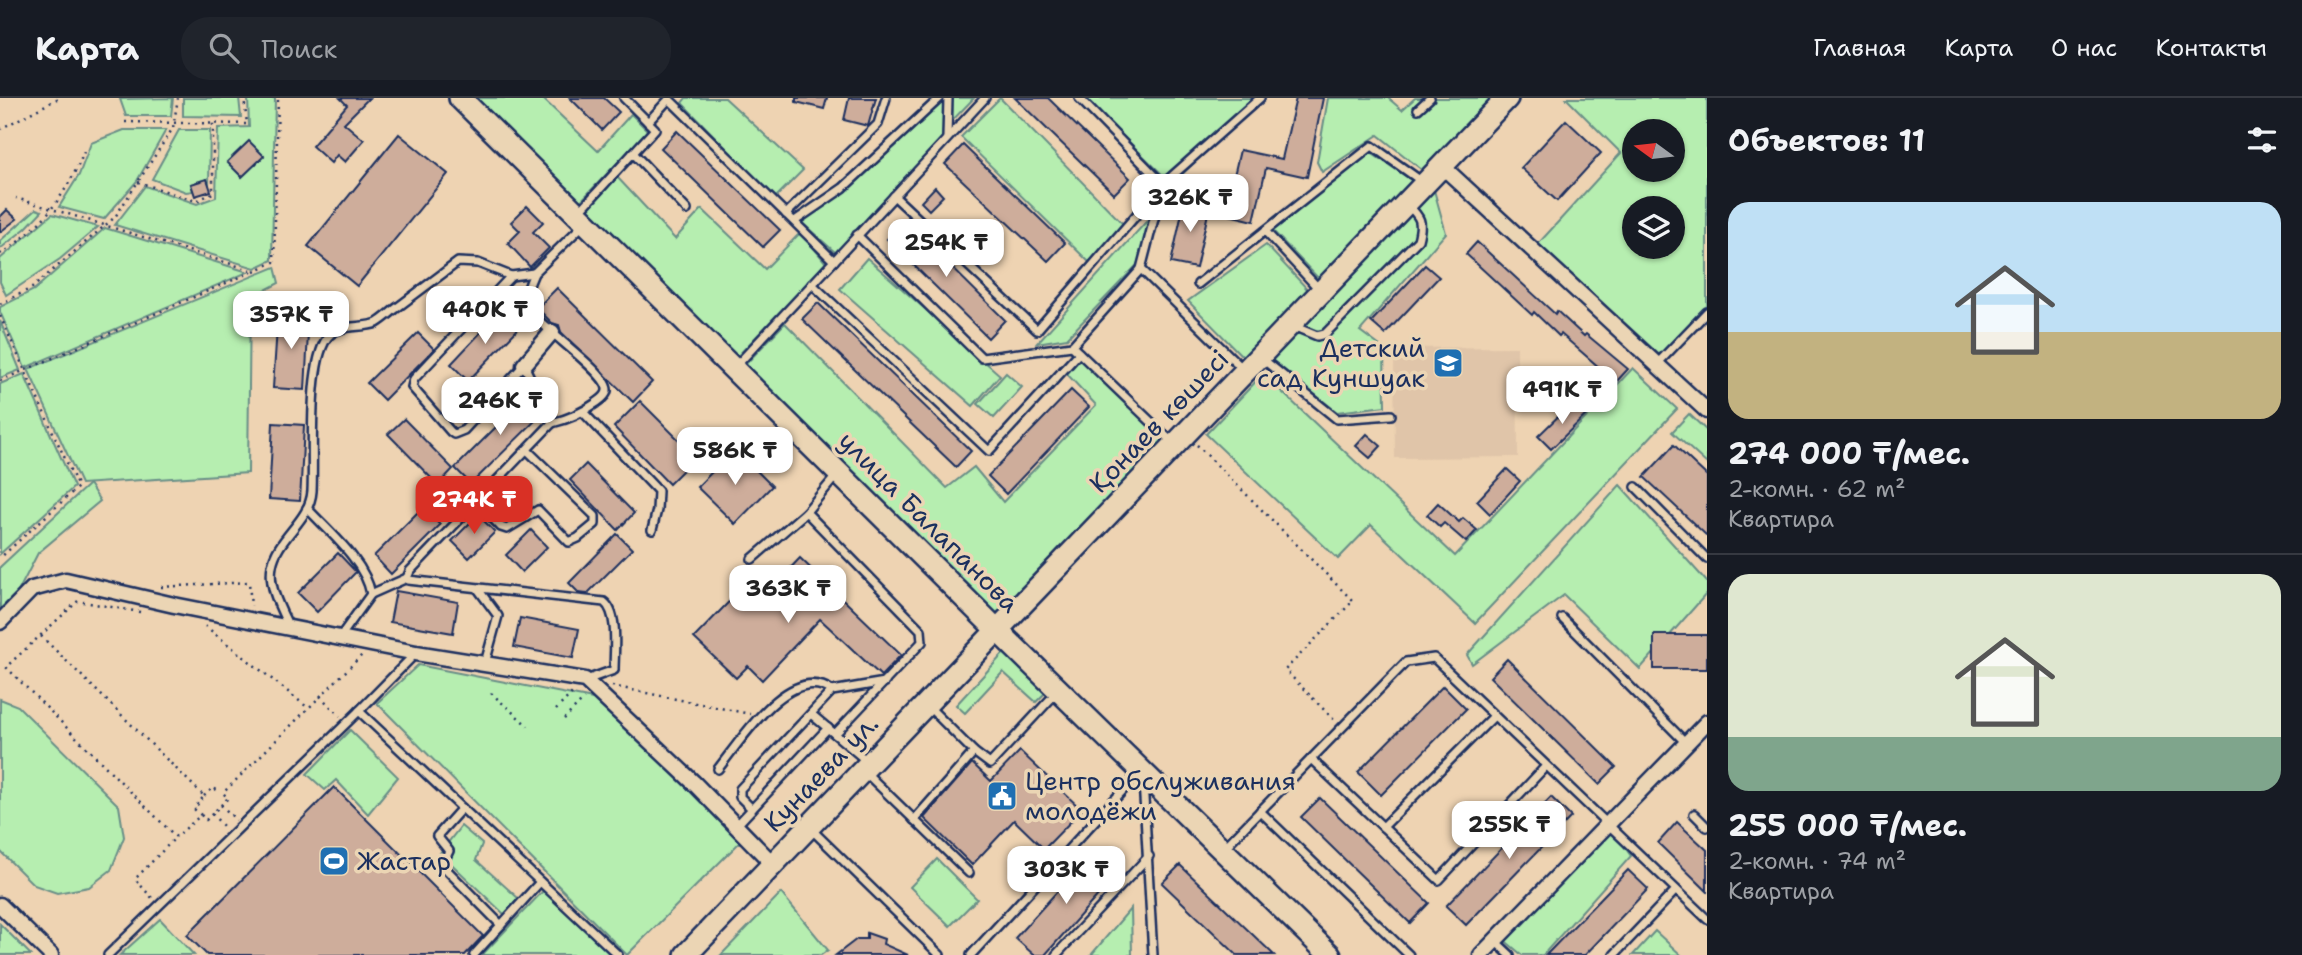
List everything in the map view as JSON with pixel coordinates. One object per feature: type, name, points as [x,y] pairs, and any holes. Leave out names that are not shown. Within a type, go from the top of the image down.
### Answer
[{"type":"street","name":"улица Балапанова","points":[[460,98],[997,630],[1330,955]]},
{"type":"street","name":"Қонаев көшесі","points":[[997,630],[1507,98]]},
{"type":"street","points":[[1442,166],[1707,411]]},
{"type":"street","points":[[524,365],[552,332]]},
{"type":"street","points":[[0,622],[33,589],[66,580],[174,606],[590,685],[693,782],[772,864]]},
{"type":"street","name":"Кунаева ул.","points":[[686,955],[997,630]]},
{"type":"street","points":[[1481,955],[1707,722]]},
{"type":"street","points":[[0,905],[51,955]]},
{"type":"lane","points":[[340,637],[371,594],[407,578],[410,571],[552,423],[573,418],[604,397],[607,391],[606,383],[530,309],[526,294],[534,273],[655,130],[624,98]]},
{"type":"lane","points":[[786,214],[878,124],[886,98]]},
{"type":"lane","points":[[795,221],[843,188],[940,98]]},
{"type":"lane","points":[[947,139],[948,98]]},
{"type":"lane","points":[[733,369],[985,98]]},
{"type":"lane","points":[[1079,98],[1163,184]]},
{"type":"lane","points":[[894,196],[1037,330],[1163,184],[1260,98]]},
{"type":"lane","points":[[1418,109],[1430,98]]},
{"type":"lane","points":[[648,122],[669,99],[834,261]]},
{"type":"lane","points":[[1198,284],[1372,146],[1425,183]]},
{"type":"lane","points":[[634,153],[687,209]]},
{"type":"lane","points":[[857,236],[982,358],[1072,346],[1141,269],[1163,184]]},
{"type":"lane","points":[[1290,324],[1317,336],[1325,334],[1418,240],[1420,217],[1406,203]]},
{"type":"lane","points":[[1265,230],[1321,292]]},
{"type":"lane","points":[[289,627],[271,579],[272,564],[281,542],[296,526],[312,494],[311,449],[320,350],[329,335],[348,327],[376,323],[458,262],[478,263],[511,276],[534,273]]},
{"type":"lane","points":[[1141,269],[1253,364],[1337,419],[1391,415]]},
{"type":"lane","points":[[511,276],[411,384],[454,434],[464,430],[524,365],[552,423]]},
{"type":"lane","points":[[812,284],[989,451],[1079,353]]},
{"type":"lane","points":[[1657,365],[1707,312]]},
{"type":"lane","points":[[1072,346],[1180,439]]},
{"type":"lane","points":[[583,412],[658,491],[652,530]]},
{"type":"lane","points":[[478,503],[501,527],[507,529],[538,510],[569,542],[595,524],[595,516],[527,450]]},
{"type":"lane","points":[[752,559],[806,512],[839,473]]},
{"type":"lane","points":[[1636,487],[1707,559]]},
{"type":"lane","points":[[307,508],[345,549],[369,581],[371,594]]},
{"type":"lane","points":[[806,512],[921,630],[922,642],[835,734]]},
{"type":"lane","points":[[407,578],[478,589],[604,602],[610,607],[613,616],[614,670],[590,685]]},
{"type":"lane","points":[[478,589],[498,616],[485,664]]},
{"type":"lane","points":[[1562,618],[1686,743]]},
{"type":"lane","points":[[108,955],[416,653]]},
{"type":"lane","points":[[1223,849],[1406,662],[1434,659],[1707,919]]},
{"type":"lane","points":[[718,769],[773,702],[798,688],[818,684],[832,691],[885,682]]},
{"type":"lane","points":[[926,704],[974,752],[990,764],[1059,690]]},
{"type":"lane","points":[[752,809],[740,797],[740,789],[832,691]]},
{"type":"lane","points":[[359,711],[618,955]]},
{"type":"lane","points":[[811,714],[835,734],[914,820],[969,873]]},
{"type":"lane","points":[[1383,827],[1494,716]]},
{"type":"lane","points":[[736,826],[828,728]]},
{"type":"lane","points":[[914,820],[974,752]]},
{"type":"lane","points":[[1311,759],[1439,880],[1546,766]]},
{"type":"lane","points":[[1142,769],[1153,955]]},
{"type":"lane","points":[[971,955],[1142,769]]},
{"type":"lane","points":[[462,808],[437,836],[449,851],[442,864],[501,925]]},
{"type":"lane","points":[[1261,811],[1409,955]]},
{"type":"lane","points":[[1694,814],[1707,827]]},
{"type":"lane","points":[[809,826],[940,955]]},
{"type":"lane","points":[[1056,955],[1149,856]]},
{"type":"lane","points":[[474,955],[540,882]]},
{"type":"lane","points":[[1614,955],[1676,890]]},
{"type":"lane","points":[[1495,941],[1510,955]]},
{"type":"path","points":[[0,128],[59,98]]},
{"type":"path","points":[[0,304],[32,288],[115,217],[173,128],[178,98]]},
{"type":"path","points":[[125,122],[247,124],[244,98]]},
{"type":"path","points":[[0,381],[274,262],[278,98]]},
{"type":"path","points":[[138,182],[195,201],[213,193],[213,123]]},
{"type":"path","points":[[0,254],[40,224],[72,180],[84,152]]},
{"type":"path","points":[[16,198],[254,271]]},
{"type":"path","points":[[0,316],[78,487],[0,558]]},
{"type":"path","points":[[1180,439],[1353,601],[1285,670],[1342,727]]},
{"type":"path","points":[[151,588],[249,582],[251,606]]},
{"type":"path","points":[[142,613],[78,601],[6,667],[176,837]]},
{"type":"path","points":[[204,625],[308,708]]},
{"type":"path","points":[[41,636],[204,796]]},
{"type":"path","points":[[223,793],[372,644]]},
{"type":"path","points":[[556,710],[590,685]]},
{"type":"path","points":[[564,719],[590,685]]},
{"type":"path","points":[[612,686],[760,716]]},
{"type":"path","points":[[491,693],[528,726]]},
{"type":"path","points":[[320,696],[347,723]]},
{"type":"path","points":[[213,788],[228,797],[206,820],[194,808],[204,796],[213,788]]},
{"type":"path","points":[[221,805],[241,825]]},
{"type":"path","points":[[212,814],[232,835]]},
{"type":"path","points":[[159,905],[135,879],[201,815]]},
{"type":"shaded area","points":[[1517,347],[1518,457],[1395,458],[1394,348]]},
{"type":"green space","points":[[173,98],[171,116],[126,116],[120,99]]},
{"type":"green space","points":[[183,98],[239,98],[241,117],[183,116]]},
{"type":"green space","points":[[248,98],[275,98],[272,260],[255,268],[115,225],[145,186],[197,204],[216,197],[218,128],[249,127]]},
{"type":"green space","points":[[466,98],[542,98],[598,151],[631,114],[648,131],[575,207]]},
{"type":"green space","points":[[686,98],[725,98],[803,170],[775,198],[682,103]]},
{"type":"green space","points":[[949,98],[974,98],[947,126]]},
{"type":"green space","points":[[1000,98],[1125,226],[1089,262],[961,137]]},
{"type":"green space","points":[[1084,98],[1256,98],[1259,100],[1172,184]]},
{"type":"green space","points":[[1328,98],[1388,98],[1402,110],[1415,98],[1496,98],[1427,174],[1378,135],[1322,172],[1317,162]]},
{"type":"green space","points":[[1566,98],[1707,98],[1707,309],[1664,359],[1538,244],[1621,153]]},
{"type":"green space","points":[[944,99],[944,136],[836,253],[799,220],[841,194]]},
{"type":"green space","points":[[124,130],[166,130],[137,181],[104,219],[59,207],[79,175],[91,143]]},
{"type":"green space","points":[[179,130],[210,130],[209,185],[206,179],[191,184],[193,191],[186,192],[152,179]]},
{"type":"green space","points":[[1371,153],[1413,181],[1320,280],[1273,231]]},
{"type":"green space","points":[[617,177],[675,239],[702,209],[765,269],[801,232],[826,263],[731,363],[582,212]]},
{"type":"green space","points":[[1432,183],[1446,233],[1360,331],[1384,349],[1385,406],[1337,412],[1267,356]]},
{"type":"green space","points":[[36,209],[42,211],[0,249],[0,241]]},
{"type":"green space","points":[[1154,213],[1137,265],[1067,338],[1037,343]]},
{"type":"green space","points":[[52,214],[98,227],[60,259],[6,295],[0,282],[0,259]]},
{"type":"green space","points":[[105,228],[248,272],[25,368],[0,307],[34,290]]},
{"type":"green space","points":[[1266,245],[1311,293],[1245,359],[1188,301]]},
{"type":"green space","points":[[867,258],[1000,375],[973,406],[840,289]]},
{"type":"green space","points":[[275,267],[279,283],[250,298],[248,473],[81,484],[28,369]]},
{"type":"green space","points":[[0,321],[20,370],[0,378]]},
{"type":"green space","points":[[785,323],[947,488],[974,467],[1003,502],[1096,405],[1067,374],[1080,359],[1170,444],[995,624],[741,369]]},
{"type":"green space","points":[[1633,368],[1677,409],[1475,623],[1371,525],[1338,559],[1206,434],[1263,374],[1455,556]]},
{"type":"green space","points":[[1006,373],[1022,387],[994,418],[978,404]]},
{"type":"green space","points":[[24,374],[74,487],[0,554],[0,384]]},
{"type":"green space","points":[[1689,414],[1707,431],[1707,464],[1672,432]]},
{"type":"green space","points":[[89,484],[100,501],[38,553],[18,592],[0,609],[0,567]]},
{"type":"green space","points":[[1620,485],[1707,582],[1707,593],[1640,669],[1564,595],[1472,664],[1467,655]]},
{"type":"green space","points":[[1004,653],[1047,691],[1036,702],[1003,672],[965,713],[956,705]]},
{"type":"green space","points":[[418,665],[598,700],[742,840],[627,955],[377,703]]},
{"type":"green space","points":[[0,699],[18,706],[119,806],[124,837],[111,870],[89,887],[57,893],[34,885],[0,851]]},
{"type":"green space","points":[[350,730],[398,777],[368,814],[336,780],[325,790],[307,774]]},
{"type":"green space","points":[[461,826],[482,844],[476,860],[518,898],[505,915],[440,853]]},
{"type":"green space","points":[[1611,828],[1631,856],[1543,955],[1522,955],[1503,939]]},
{"type":"green space","points":[[937,859],[977,899],[950,926],[910,887]]},
{"type":"green space","points":[[544,890],[611,955],[482,955]]},
{"type":"green space","points":[[781,893],[828,950],[821,955],[721,955]]},
{"type":"green space","points":[[1131,908],[1132,955],[1091,955]]},
{"type":"green space","points":[[160,919],[194,955],[120,955]]},
{"type":"green space","points":[[0,924],[31,955],[0,955]]},
{"type":"green space","points":[[1655,931],[1681,955],[1633,955]]},
{"type":"building","points":[[340,98],[369,98],[344,123],[364,140],[345,162],[337,155],[331,163],[312,146],[347,105]]},
{"type":"building","points":[[570,98],[604,98],[619,112],[602,130]]},
{"type":"building","points":[[796,98],[827,98],[824,109],[796,102]]},
{"type":"building","points":[[849,98],[876,98],[868,126],[844,120]]},
{"type":"building","points":[[1015,98],[1048,98],[1130,178],[1114,194]]},
{"type":"building","points":[[1296,98],[1323,98],[1307,177],[1266,168],[1254,221],[1225,214],[1240,150],[1282,159]]},
{"type":"building","points":[[1566,120],[1601,153],[1557,201],[1521,168]]},
{"type":"building","points":[[677,131],[780,230],[763,247],[661,148]]},
{"type":"building","points":[[399,134],[448,174],[357,286],[308,246]]},
{"type":"building","points":[[249,141],[264,156],[242,177],[227,162]]},
{"type":"building","points":[[963,145],[1065,243],[1048,261],[945,164]]},
{"type":"building","points":[[207,179],[211,191],[195,196],[191,184]]},
{"type":"building","points":[[935,187],[943,196],[929,210],[921,202]]},
{"type":"building","points":[[1185,199],[1210,204],[1196,268],[1171,263]]},
{"type":"building","points":[[527,206],[543,222],[533,232],[549,248],[530,267],[508,243],[520,231],[511,222]]},
{"type":"building","points":[[7,210],[17,219],[0,232],[0,217]]},
{"type":"building","points":[[905,221],[1005,320],[988,338],[887,239]]},
{"type":"building","points":[[1477,242],[1555,314],[1557,311],[1584,336],[1586,334],[1628,369],[1616,382],[1534,312],[1532,315],[1466,254]]},
{"type":"building","points":[[1425,265],[1439,277],[1385,334],[1371,322]]},
{"type":"building","points":[[557,288],[652,382],[633,402],[561,332],[559,325],[552,323],[537,308]]},
{"type":"building","points":[[818,303],[971,451],[956,467],[802,319]]},
{"type":"building","points":[[501,311],[519,328],[468,381],[451,364]]},
{"type":"building","points":[[278,312],[309,314],[305,390],[273,388]]},
{"type":"building","points":[[418,333],[434,349],[384,400],[367,383]]},
{"type":"building","points":[[520,390],[541,415],[471,484],[455,468],[507,416],[500,409]]},
{"type":"building","points":[[1071,390],[1089,407],[1006,494],[988,476]]},
{"type":"building","points":[[640,401],[696,457],[669,484],[614,427]]},
{"type":"building","points":[[1573,402],[1586,415],[1551,449],[1538,436]]},
{"type":"building","points":[[404,419],[453,469],[438,485],[388,434]]},
{"type":"building","points":[[273,423],[304,425],[300,501],[269,499]]},
{"type":"building","points":[[1367,434],[1381,446],[1370,458],[1356,446]]},
{"type":"building","points":[[1674,445],[1707,476],[1707,536],[1644,477]]},
{"type":"building","points":[[735,449],[772,486],[735,524],[697,487]]},
{"type":"building","points":[[586,464],[634,513],[618,530],[570,480]]},
{"type":"building","points":[[1507,469],[1520,481],[1490,514],[1477,501]]},
{"type":"building","points":[[1438,503],[1459,522],[1463,518],[1477,530],[1466,542],[1444,523],[1440,527],[1427,515]]},
{"type":"building","points":[[423,507],[440,525],[391,574],[374,556]]},
{"type":"building","points":[[478,515],[495,532],[469,558],[452,541]]},
{"type":"building","points":[[531,530],[547,547],[522,572],[506,555]]},
{"type":"building","points":[[617,534],[632,549],[587,594],[579,593],[569,583]]},
{"type":"building","points":[[338,553],[356,572],[317,612],[298,593]]},
{"type":"building","points":[[800,558],[901,655],[881,676],[820,619],[762,680],[748,666],[736,678],[694,638],[748,582],[763,597]]},
{"type":"building","points":[[396,591],[458,602],[453,633],[390,622]]},
{"type":"building","points":[[520,618],[579,629],[573,658],[514,647]]},
{"type":"building","points":[[1654,635],[1707,635],[1707,669],[1654,669]]},
{"type":"building","points":[[1507,659],[1616,767],[1599,784],[1490,677]]},
{"type":"building","points":[[1443,686],[1466,709],[1381,795],[1358,772]]},
{"type":"building","name":"Центр обслуживания молодёжи","points":[[1020,751],[1082,810],[1044,849],[1014,820],[972,865],[924,818],[972,763],[991,781]]},
{"type":"building","name":"Жастар","points":[[334,787],[483,936],[465,955],[207,955],[187,935]]},
{"type":"building","points":[[1551,797],[1571,817],[1466,925],[1446,906]]},
{"type":"building","points":[[1320,798],[1429,903],[1410,923],[1301,817]]},
{"type":"building","points":[[1677,822],[1707,850],[1707,891],[1658,843]]},
{"type":"building","points":[[1092,853],[1116,875],[1045,955],[1034,955],[1015,938]]},
{"type":"building","points":[[1180,865],[1274,955],[1237,955],[1162,883]]},
{"type":"building","points":[[1628,870],[1648,889],[1585,955],[1546,955]]},
{"type":"building","points":[[867,933],[884,939],[883,944],[908,955],[836,955],[857,939],[867,939]]},
{"type":"place","name":"Детский сад Куншуак","points":[[1448,363]]},
{"type":"place","name":"Центр обслуживания молодёжи","points":[[1002,796]]},
{"type":"place","name":"Жастар","points":[[334,861]]}]
